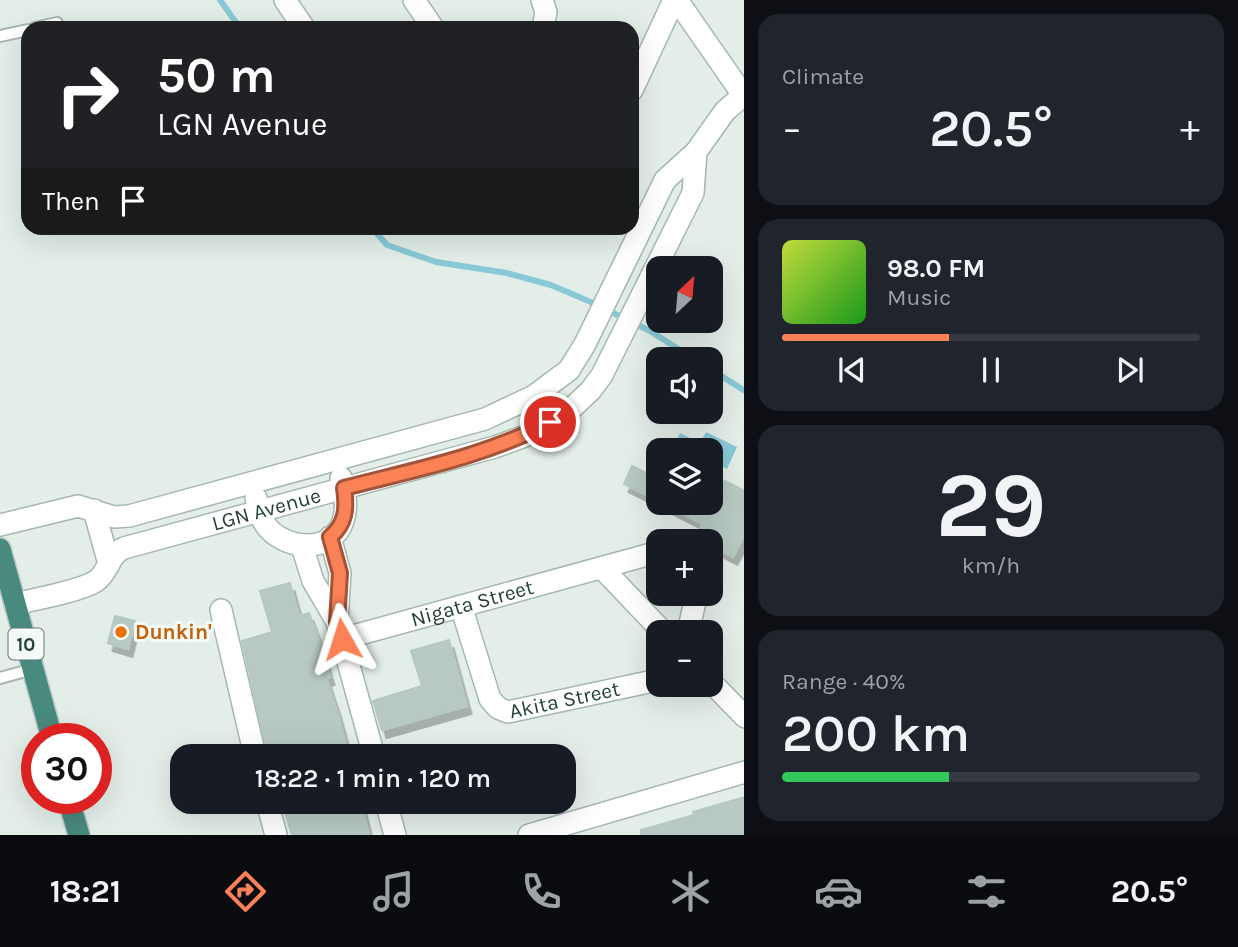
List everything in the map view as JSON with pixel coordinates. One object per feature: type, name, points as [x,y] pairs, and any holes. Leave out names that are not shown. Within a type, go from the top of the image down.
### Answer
[{"type":"highway","name":"10","points":[[0,549],[48,723]]},
{"type":"highway","points":[[73,814],[79,835]]},
{"type":"street","points":[[285,0],[299,21]]},
{"type":"street","points":[[414,0],[428,21]]},
{"type":"street","points":[[542,0],[546,12],[544,21]]},
{"type":"street","points":[[639,76],[676,0],[744,94]]},
{"type":"street","name":"LGN Avenue","points":[[639,234],[666,180],[696,152],[717,121],[744,94]]},
{"type":"street","name":"LGN Avenue","points":[[15,604],[91,584],[104,573],[115,553],[124,548],[478,452],[525,436],[572,408],[591,390],[612,358],[693,193],[696,152]]},
{"type":"street","name":"LGN Avenue","points":[[0,525],[69,506],[78,506],[114,517],[129,516],[469,423],[512,408],[534,396],[569,370],[585,344],[638,235]]},
{"type":"street","points":[[569,370],[591,390]]},
{"type":"street","points":[[469,423],[478,452]]},
{"type":"street","points":[[252,483],[260,511],[271,532],[281,539],[302,546],[330,537],[343,524],[346,501],[336,460]]},
{"type":"street","points":[[94,510],[109,564]]},
{"type":"street","points":[[330,537],[340,573],[340,631]]},
{"type":"street","points":[[302,546],[313,581],[340,631],[371,744]]},
{"type":"street","name":"Nigata Street","points":[[340,631],[461,606],[646,555]]},
{"type":"street","points":[[602,568],[652,620]]},
{"type":"street","name":"Akita Street","points":[[461,606],[490,699],[498,708],[508,712],[646,683]]},
{"type":"street","points":[[221,610],[252,744]]},
{"type":"street","points":[[723,695],[744,717]]},
{"type":"street","points":[[529,835],[744,772]]},
{"type":"street","points":[[270,814],[276,835]]},
{"type":"street","points":[[389,814],[395,835]]},
{"type":"lane","points":[[0,36],[21,32]]},
{"type":"lane","points":[[0,678],[33,668]]},
{"type":"water","points":[[706,432],[718,438],[703,438]]},
{"type":"water","points":[[680,433],[690,438],[678,438]]},
{"type":"water","points":[[723,440],[737,447],[727,469],[723,467]]},
{"type":"building","points":[[632,466],[646,473],[646,495],[624,484]]},
{"type":"building","points":[[725,481],[744,490],[744,536],[733,557],[723,552],[723,529],[700,529],[703,524],[685,515],[723,515]]},
{"type":"building","points":[[290,583],[299,616],[309,613],[330,677],[326,678],[346,744],[265,744],[242,641],[272,632],[260,591]]},
{"type":"building","name":"Dunkin'","points":[[115,616],[135,621],[128,649],[108,643]]},
{"type":"building","points":[[449,640],[467,706],[382,730],[373,701],[422,686],[411,651]]},
{"type":"building","points":[[744,797],[744,835],[641,835],[641,830],[694,815],[693,812]]},
{"type":"building","points":[[285,814],[364,814],[369,835],[292,835]]},
{"type":"waterway","points":[[220,0],[235,21]]},
{"type":"waterway","points":[[378,235],[387,245],[436,262],[507,273],[551,285],[650,331],[675,347]]},
{"type":"waterway","points":[[723,377],[744,390]]},
{"type":"place","name":"Dunkin'","points":[[121,632]]},
{"type":"route","points":[[342,639],[337,622],[340,573],[330,537],[343,524],[346,501],[344,488],[495,447],[525,436],[550,422]]}]
